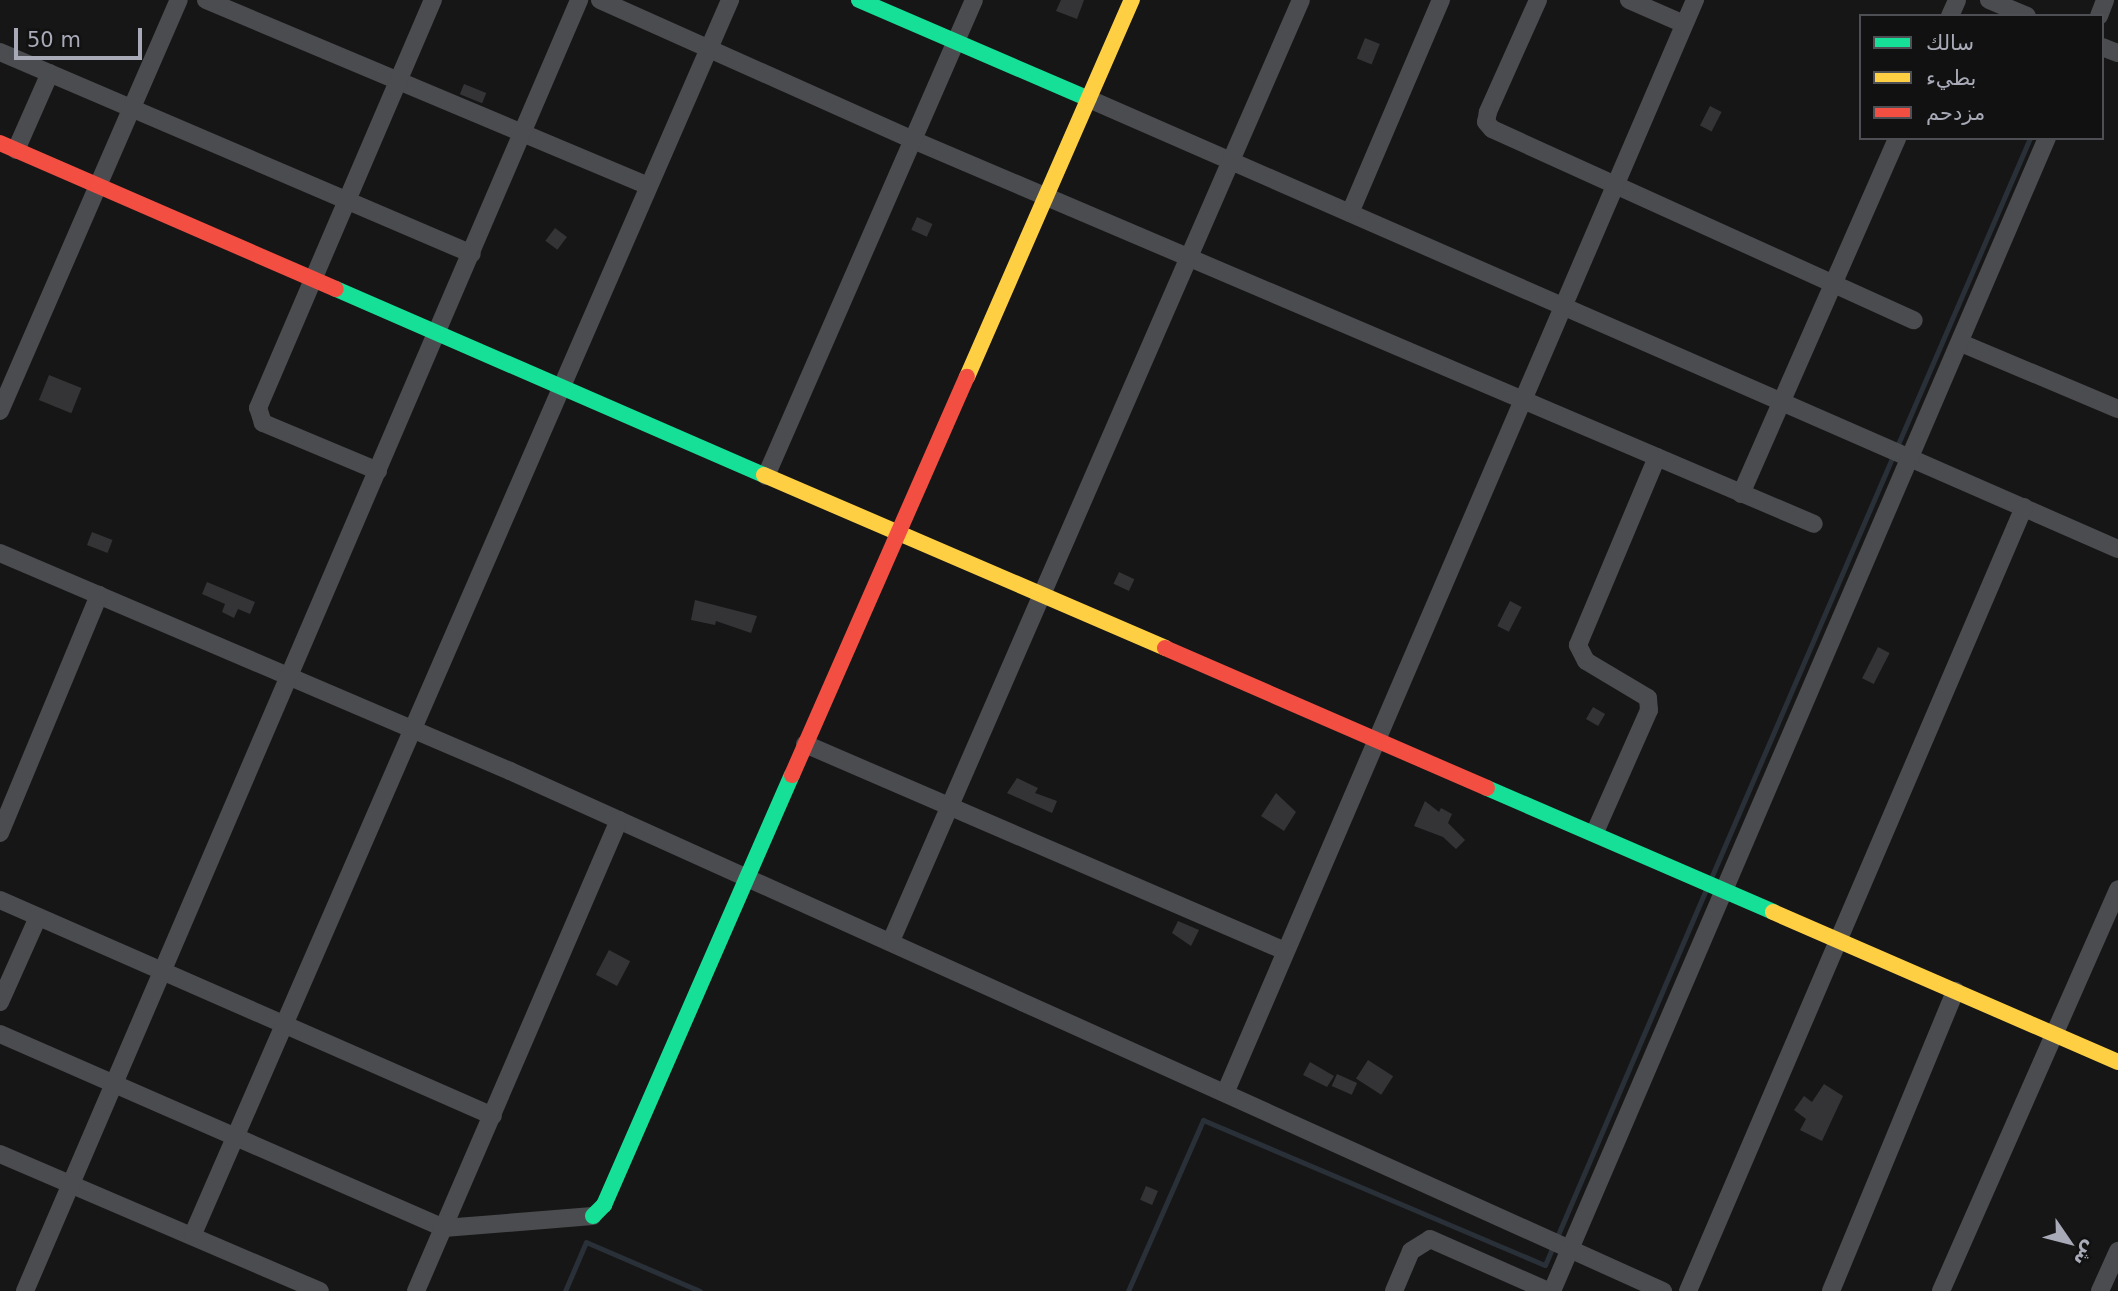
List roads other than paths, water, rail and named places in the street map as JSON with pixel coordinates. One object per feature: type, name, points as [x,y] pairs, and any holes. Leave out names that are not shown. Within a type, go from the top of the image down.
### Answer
[{"type":"street","points":[[0,411],[179,0]]},
{"type":"street","points":[[206,0],[649,186]]},
{"type":"street","points":[[379,471],[263,423],[258,417],[312,279],[433,0]]},
{"type":"street","points":[[25,1291],[439,334],[579,0]]},
{"type":"street","points":[[600,0],[709,46],[913,140],[1814,524]]},
{"type":"street","points":[[192,1234],[730,0]]},
{"type":"street","points":[[859,0],[1562,306],[1784,399],[2118,548]]},
{"type":"street","points":[[766,476],[974,0]]},
{"type":"street","points":[[0,1034],[444,1228],[593,1216],[604,1205],[1132,0]]},
{"type":"street","points":[[891,942],[1301,0]]},
{"type":"street","points":[[1350,213],[1441,0]]},
{"type":"street","points":[[1538,0],[1486,122],[1614,187],[1914,320]]},
{"type":"street","points":[[1629,0],[1684,24]]},
{"type":"street","points":[[1226,1091],[1695,0]]},
{"type":"street","points":[[1989,0],[2022,14]]},
{"type":"street","points":[[0,52],[472,254]]},
{"type":"street","points":[[50,73],[8,146],[766,476],[1595,832],[2118,1062]]},
{"type":"street","points":[[1741,494],[1896,140]]},
{"type":"street","points":[[1394,1291],[1411,1251],[1430,1239],[1550,1291],[1913,458],[2046,140]]},
{"type":"street","points":[[1961,343],[2118,409]]},
{"type":"street","points":[[1595,832],[1649,710],[1648,698],[1586,661],[1578,645],[1657,457]]},
{"type":"street","points":[[1688,1291],[2024,507]]},
{"type":"street","points":[[0,553],[414,729],[1226,1091],[1663,1291]]},
{"type":"street","points":[[0,833],[99,596]]},
{"type":"street","points":[[805,744],[1285,951]]},
{"type":"street","points":[[416,1291],[619,820]]},
{"type":"street","points":[[1941,1291],[2118,889]]},
{"type":"street","points":[[0,900],[493,1116]]},
{"type":"street","points":[[0,1002],[38,917]]},
{"type":"street","points":[[1831,1291],[1955,991]]},
{"type":"street","points":[[0,1154],[320,1291]]},
{"type":"street","points":[[2100,1291],[2118,1251]]},
{"type":"waterway","points":[[1711,878],[2029,140]]},
{"type":"waterway","points":[[1128,1291],[1203,1120],[1545,1265],[1706,890]]},
{"type":"waterway","points":[[565,1291],[586,1242],[700,1291]]}]
